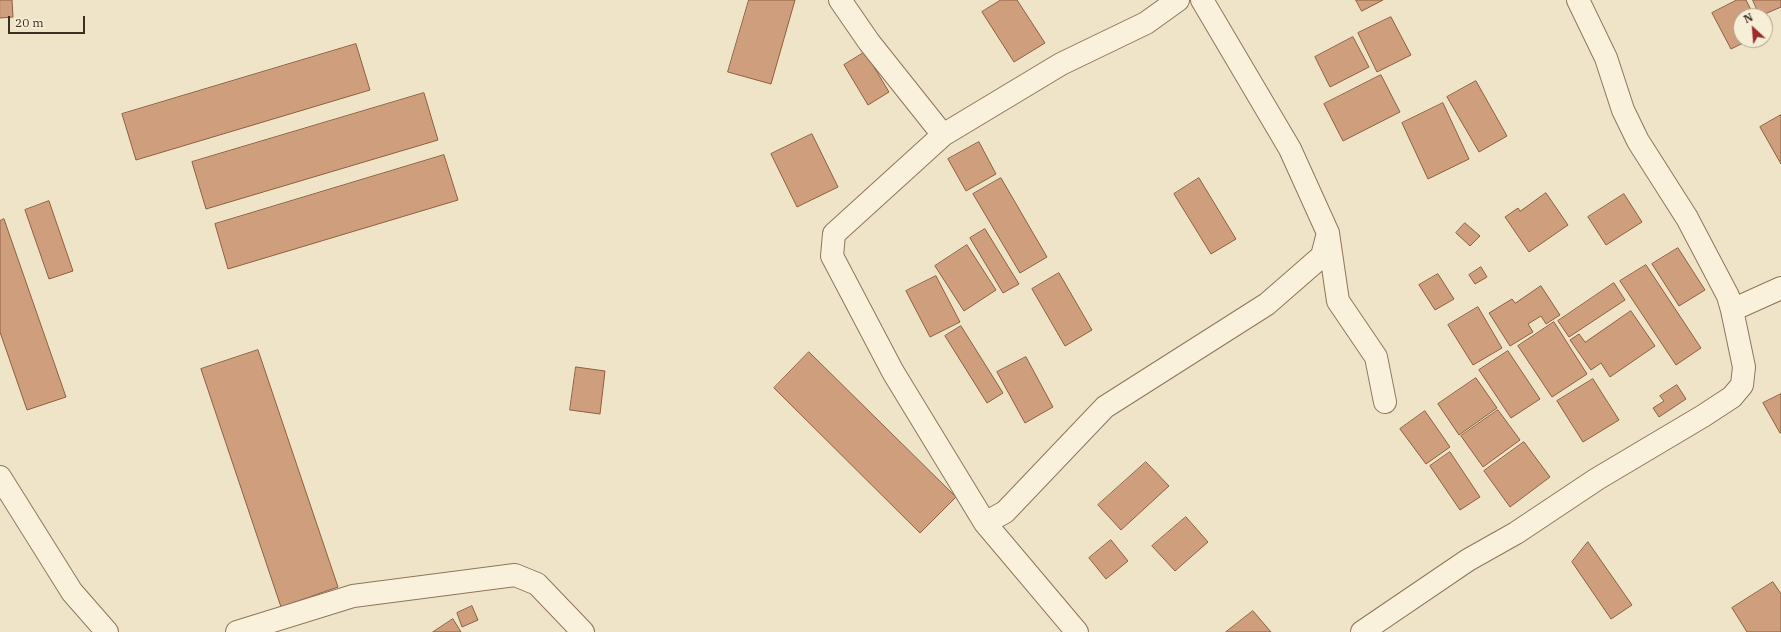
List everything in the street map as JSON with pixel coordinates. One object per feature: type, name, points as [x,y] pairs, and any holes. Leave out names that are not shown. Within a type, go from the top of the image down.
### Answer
[{"type":"street","points":[[840,0],[869,42],[943,135]]},
{"type":"street","points":[[1077,632],[986,523],[893,372],[832,256],[834,234],[943,135],[1061,64],[1146,23],[1178,0]]},
{"type":"street","points":[[1202,0],[1290,149],[1328,233],[1338,301],[1376,358],[1385,402]]},
{"type":"street","points":[[1362,632],[1468,560],[1516,533],[1597,480],[1703,416],[1732,397],[1742,385],[1744,367],[1728,296],[1687,218],[1638,140],[1623,110],[1606,58],[1578,0]]},
{"type":"street","points":[[986,523],[1005,512],[1104,406],[1267,304],[1322,256],[1328,233]]},
{"type":"street","points":[[1732,310],[1781,288]]},
{"type":"street","points":[[0,477],[72,592],[107,632]]},
{"type":"street","points":[[237,632],[353,596],[515,575],[537,584],[583,632]]},
{"type":"building","points":[[0,0],[12,0],[13,17],[0,18]]},
{"type":"building","points":[[749,0],[795,0],[771,84],[728,72]]},
{"type":"building","points":[[1001,0],[1017,0],[1045,43],[1014,62],[982,12]]},
{"type":"building","points":[[1356,0],[1383,0],[1362,11]]},
{"type":"building","points":[[1737,0],[1746,0],[1750,8],[1733,8],[1733,48],[1731,49],[1712,13]]},
{"type":"building","points":[[1753,0],[1781,0],[1781,7],[1773,10],[1773,8],[1756,8]]},
{"type":"building","points":[[1391,17],[1411,55],[1377,72],[1358,33]]},
{"type":"building","points":[[1353,37],[1369,67],[1330,87],[1315,57]]},
{"type":"building","points":[[356,44],[370,90],[136,160],[122,114]]},
{"type":"building","points":[[865,52],[889,92],[868,105],[844,65]]},
{"type":"building","points":[[1381,75],[1400,112],[1343,141],[1324,104]]},
{"type":"building","points":[[1476,81],[1507,136],[1479,152],[1447,97]]},
{"type":"building","points":[[424,93],[438,140],[206,209],[192,162]]},
{"type":"building","points":[[1443,103],[1469,159],[1428,179],[1402,123]]},
{"type":"building","points":[[1781,115],[1781,164],[1760,127]]},
{"type":"building","points":[[812,134],[838,187],[797,207],[771,154]]},
{"type":"building","points":[[979,142],[996,174],[966,191],[948,159]]},
{"type":"building","points":[[444,155],[458,200],[228,269],[215,224]]},
{"type":"building","points":[[1001,178],[1047,257],[1020,273],[973,194]]},
{"type":"building","points":[[1199,178],[1236,239],[1211,254],[1174,194]]},
{"type":"building","points":[[1546,193],[1568,225],[1529,252],[1505,217],[1518,208],[1520,211]]},
{"type":"building","points":[[1624,194],[1642,222],[1606,245],[1588,217]]},
{"type":"building","points":[[49,201],[73,271],[49,279],[25,210]]},
{"type":"building","points":[[4,219],[66,397],[27,410],[0,332],[0,221]]},
{"type":"building","points":[[1465,223],[1480,236],[1470,246],[1456,233]]},
{"type":"building","points":[[985,229],[1019,284],[1003,293],[970,238]]},
{"type":"building","points":[[967,245],[996,290],[964,311],[935,266]]},
{"type":"building","points":[[1678,248],[1705,290],[1679,306],[1652,264]]},
{"type":"building","points":[[1646,265],[1701,348],[1676,365],[1620,281]]},
{"type":"building","points":[[1481,267],[1487,277],[1475,284],[1469,275]]},
{"type":"building","points":[[1059,273],[1092,330],[1065,346],[1032,289]]},
{"type":"building","points":[[1438,274],[1454,299],[1435,310],[1419,285]]},
{"type":"building","points":[[936,276],[960,322],[930,337],[906,291]]},
{"type":"building","points":[[1614,283],[1625,300],[1569,337],[1558,321]]},
{"type":"building","points":[[1541,286],[1560,315],[1546,324],[1541,316],[1528,324],[1533,332],[1510,346],[1489,313],[1512,299],[1515,303]]},
{"type":"building","points":[[1478,307],[1502,348],[1473,365],[1448,325]]},
{"type":"building","points":[[1631,311],[1655,346],[1610,377],[1601,363],[1591,370],[1570,340],[1579,334],[1585,342]]},
{"type":"building","points":[[1554,322],[1587,374],[1552,397],[1518,346]]},
{"type":"building","points":[[961,326],[1003,393],[987,403],[945,336]]},
{"type":"building","points":[[258,350],[338,587],[281,607],[201,369]]},
{"type":"building","points":[[1508,351],[1540,399],[1511,418],[1479,370]]},
{"type":"building","points":[[809,352],[956,497],[920,533],[774,388]]},
{"type":"building","points":[[1026,357],[1053,407],[1025,423],[997,372]]},
{"type":"building","points":[[576,367],[605,371],[600,414],[570,410]]},
{"type":"building","points":[[1476,378],[1497,408],[1459,435],[1438,404]]},
{"type":"building","points":[[1593,379],[1619,420],[1583,442],[1557,401]]},
{"type":"building","points":[[1677,385],[1686,399],[1659,417],[1653,408],[1664,401],[1660,396]]},
{"type":"building","points":[[1781,394],[1781,433],[1780,433],[1763,403]]},
{"type":"building","points":[[1498,410],[1520,440],[1483,467],[1461,436]]},
{"type":"building","points":[[1425,411],[1450,447],[1426,464],[1400,429]]},
{"type":"building","points":[[1524,442],[1550,477],[1510,507],[1484,471]]},
{"type":"building","points":[[1450,452],[1480,497],[1460,510],[1430,466]]},
{"type":"building","points":[[1146,462],[1169,486],[1121,530],[1098,505]]},
{"type":"building","points":[[1186,517],[1208,542],[1175,571],[1152,546]]},
{"type":"building","points":[[1111,540],[1128,561],[1106,579],[1089,558]]},
{"type":"building","points":[[1588,542],[1632,605],[1611,619],[1572,562]]},
{"type":"building","points":[[1773,582],[1781,594],[1781,632],[1747,632],[1732,608]]},
{"type":"building","points":[[472,606],[478,620],[462,627],[457,613]]},
{"type":"building","points":[[1253,611],[1271,632],[1226,632]]},
{"type":"building","points":[[453,619],[461,632],[433,632]]}]
